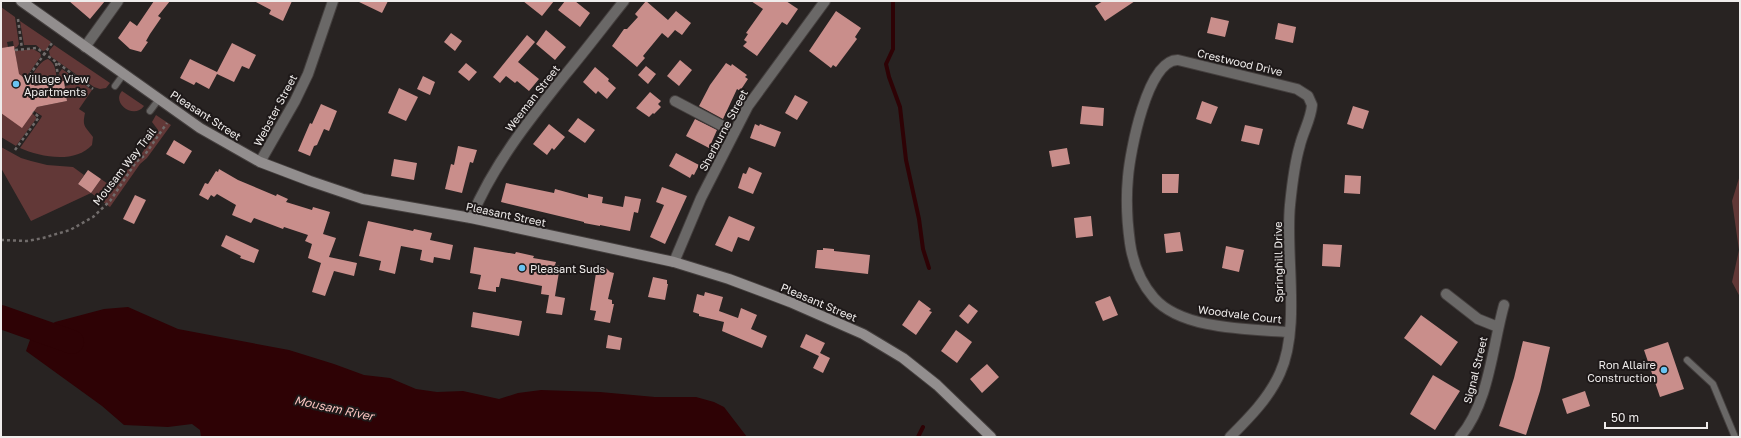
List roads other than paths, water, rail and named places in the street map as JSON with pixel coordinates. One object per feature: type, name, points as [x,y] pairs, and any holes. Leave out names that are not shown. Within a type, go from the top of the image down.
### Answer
[{"type":"main road","name":"Pleasant Street","points":[[20,1],[123,75],[223,142],[260,162],[310,181],[363,198],[471,218],[674,262],[729,279],[843,324],[880,344],[902,358],[937,385],[991,437]]},
{"type":"street","points":[[85,47],[118,1]]},
{"type":"street","name":"Webster Street","points":[[260,162],[295,101],[308,74],[333,1]]},
{"type":"street","name":"Weeman Street","points":[[471,218],[492,174],[524,127],[624,1]]},
{"type":"street","name":"Sherburne Street","points":[[674,262],[698,205],[748,106],[825,1]]},
{"type":"street","name":"Crestwood Drive","points":[[1165,65],[1170,61],[1178,60],[1232,74],[1284,85],[1297,89],[1308,96]]},
{"type":"street","name":"Woodvale Court","points":[[1165,65],[1154,81],[1140,115],[1132,146],[1128,177],[1127,210],[1130,244],[1138,273],[1155,299],[1168,311],[1184,318],[1237,328],[1289,332]]},
{"type":"street","name":"Springhill Drive","points":[[1230,437],[1266,398],[1280,374],[1286,358],[1289,332],[1289,207],[1300,146],[1312,108],[1312,103],[1308,96]]},
{"type":"street","points":[[675,101],[734,132]]},
{"type":"street","points":[[1446,294],[1478,318],[1498,327]]},
{"type":"street","name":"Signal Street","points":[[1460,437],[1468,428],[1478,408],[1504,305]]},
{"type":"lane","points":[[115,86],[123,75]]},
{"type":"lane","points":[[150,111],[159,99]]},
{"type":"lane","points":[[1687,360],[1713,384],[1735,437]]},
{"type":"water","points":[[128,307],[178,329],[289,350],[364,375],[390,378],[416,389],[437,392],[463,391],[499,399],[518,393],[541,390],[600,392],[655,397],[696,397],[714,402],[724,407],[747,437],[201,437],[200,430],[192,424],[168,427],[124,425],[102,406],[26,351],[31,337],[55,322],[104,309]]},
{"type":"waterway","points":[[893,1],[893,49],[886,64],[900,107],[906,160],[919,219],[923,249],[929,268]]},
{"type":"waterway","name":"Mousam River","points":[[1,317],[72,342]]},
{"type":"waterway","points":[[918,437],[923,427]]},
{"type":"place","name":"Village View Apartments","points":[[16,84]]},
{"type":"place","name":"Pleasant Suds","points":[[522,268]]},
{"type":"place","name":"Ron Allaire Construction","points":[[1664,370]]}]
